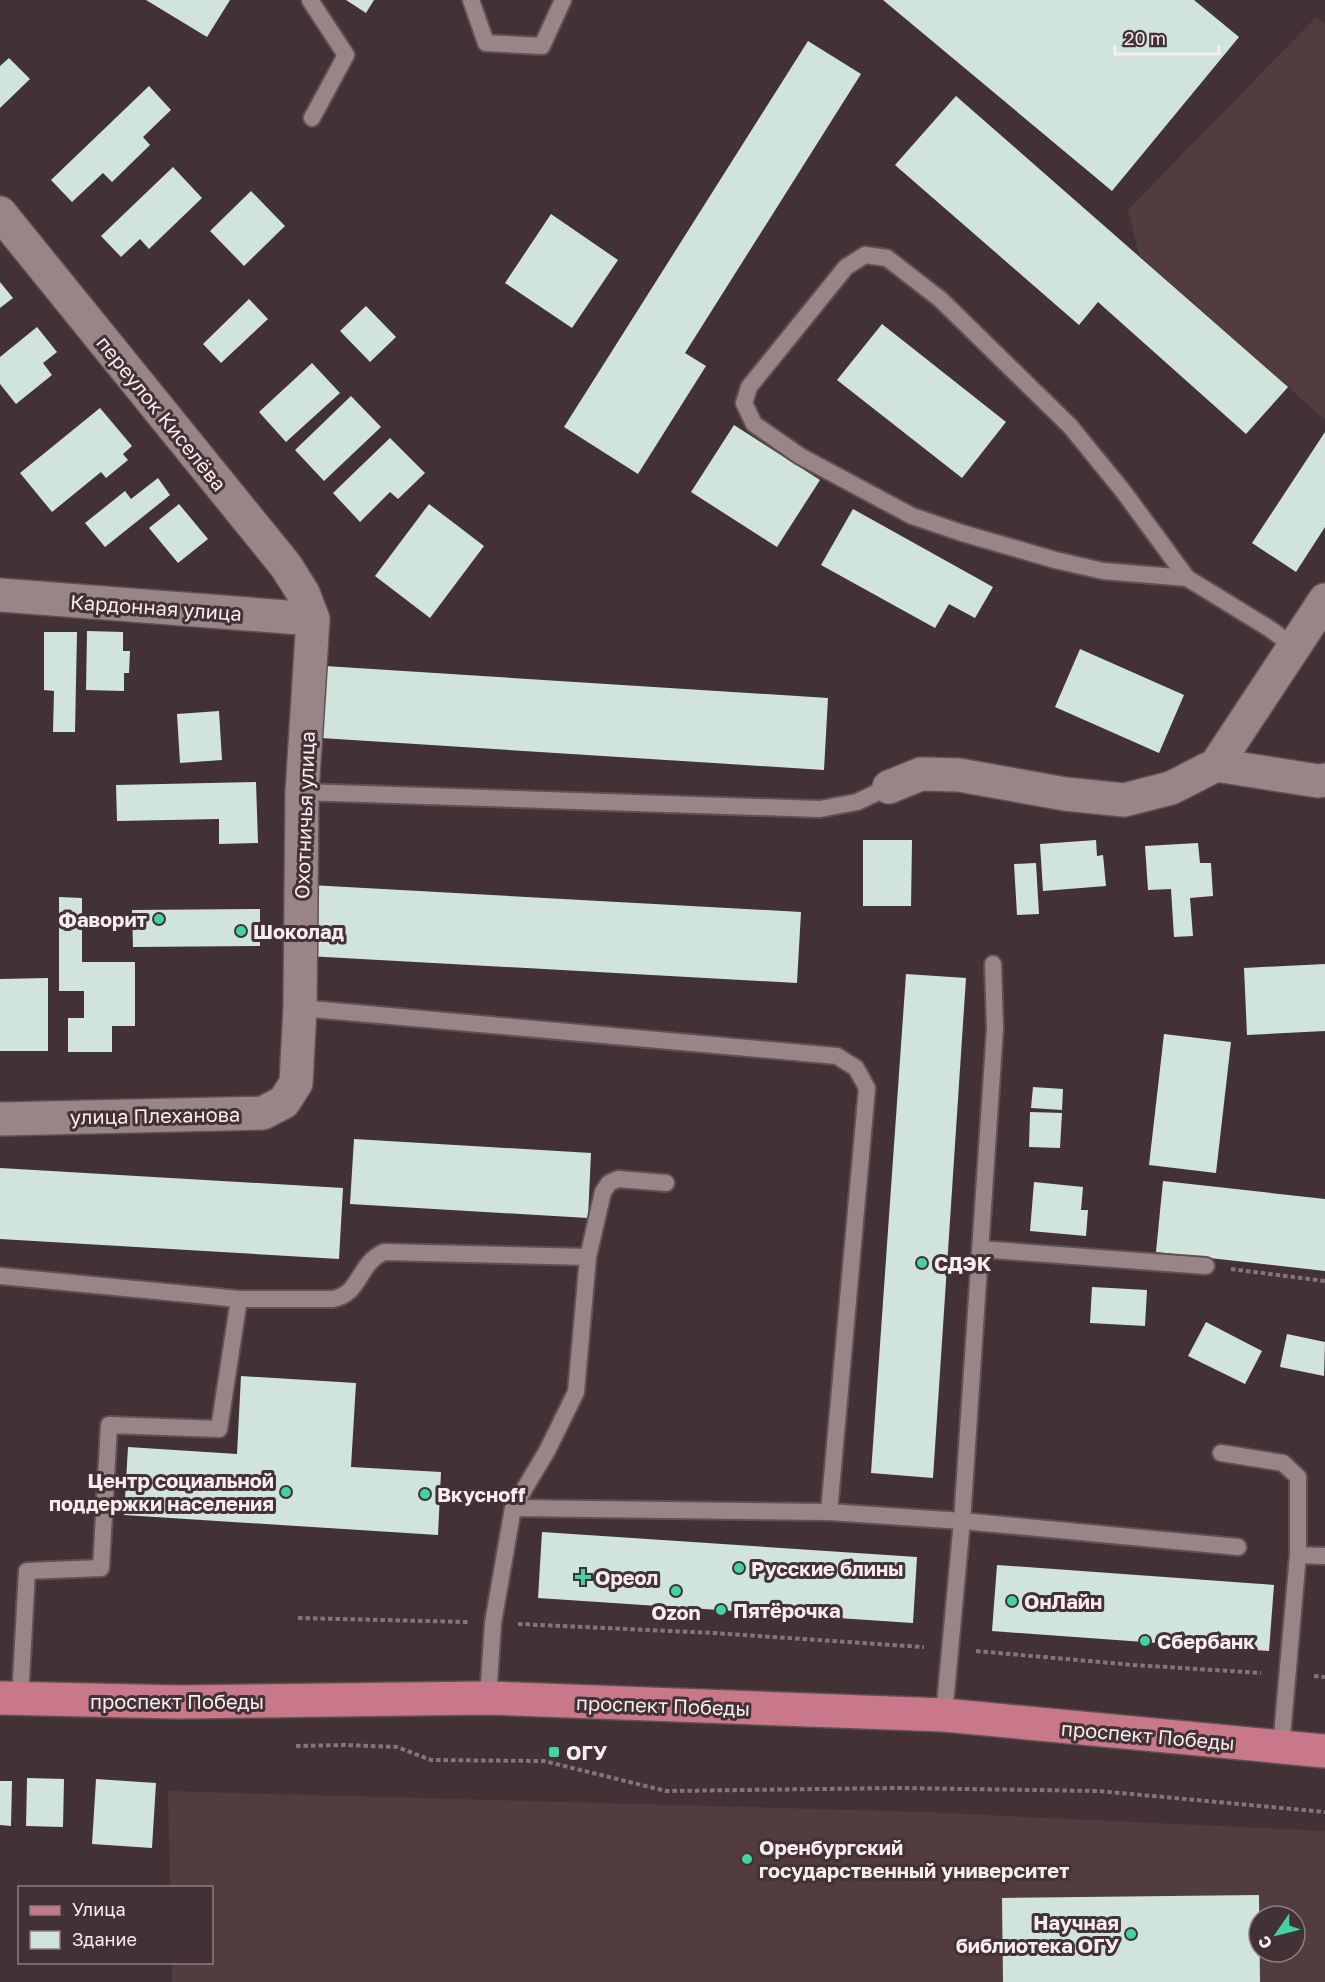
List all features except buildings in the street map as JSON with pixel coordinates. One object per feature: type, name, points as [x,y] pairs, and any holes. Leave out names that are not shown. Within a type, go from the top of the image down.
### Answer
[{"type":"main road","name":"проспект Победы","points":[[10,1698],[179,1702],[488,1698],[944,1716],[1325,1751]]},
{"type":"street","name":"переулок Киселёва","points":[[0,213],[286,566],[303,593],[313,619]]},
{"type":"street","name":"Кардонная улица","points":[[3,593],[313,619]]},
{"type":"street","points":[[890,787],[921,774],[959,775],[1065,794],[1124,800],[1170,788],[1216,765],[1325,600]]},
{"type":"street","name":"Охотничья улица","points":[[296,1083],[300,1008],[302,792],[313,619]]},
{"type":"street","points":[[1216,765],[1318,781],[1325,780]]},
{"type":"street","name":"улица Плеханова","points":[[0,1119],[263,1113],[284,1102],[296,1083]]},
{"type":"lane","points":[[310,0],[346,55],[312,118]]},
{"type":"lane","points":[[471,0],[486,43],[542,46],[563,0]]},
{"type":"lane","points":[[1187,578],[1103,571],[1055,561],[912,516],[800,456],[754,424],[744,403],[749,387],[846,267],[865,255],[887,258],[940,299],[1070,426],[1130,499],[1187,578],[1270,628],[1294,647]]},
{"type":"lane","points":[[302,792],[820,809],[857,802],[890,787]]},
{"type":"lane","points":[[944,1716],[962,1521],[995,1028],[993,964]]},
{"type":"lane","points":[[300,1008],[837,1056],[856,1068],[867,1088],[829,1512]]},
{"type":"lane","points":[[488,1698],[493,1623],[513,1508],[547,1451],[576,1392],[588,1257],[603,1192],[609,1183],[618,1179],[666,1184]]},
{"type":"lane","points":[[980,1249],[1206,1266]]},
{"type":"lane","points":[[0,1275],[239,1299],[333,1299],[343,1297],[351,1291],[368,1262],[384,1252],[588,1257]]},
{"type":"lane","points":[[10,1698],[27,1571],[101,1568],[109,1425],[219,1429],[239,1299]]},
{"type":"lane","points":[[1221,1453],[1282,1463],[1298,1477],[1298,1555],[1281,1747]]},
{"type":"lane","points":[[513,1508],[829,1512],[962,1521],[1238,1547]]},
{"type":"lane","points":[[1298,1555],[1325,1556]]},
{"type":"path","points":[[1206,1266],[1325,1281]]},
{"type":"path","points":[[298,1618],[493,1623],[714,1633],[950,1648],[1134,1665],[1325,1677]]},
{"type":"path","points":[[296,1746],[345,1744],[397,1747],[431,1760],[544,1761],[666,1791],[898,1788],[1099,1791],[1325,1812]]},
{"type":"shaded area","points":[[1316,17],[1325,25],[1325,420],[1139,255],[1128,210]]},
{"type":"shaded area","name":"Оренбургский государственный университет","points":[[168,1791],[922,1812],[1325,1831],[1325,1982],[172,1982],[172,1964],[213,1964],[213,1886],[170,1886]]},
{"type":"place","name":"Фаворит","points":[[159,919]]},
{"type":"place","name":"Шоколад","points":[[241,931]]},
{"type":"place","name":"СДЭК","points":[[922,1263]]},
{"type":"place","name":"Центр социальной поддержки населения","points":[[286,1492]]},
{"type":"place","name":"Вкусноff","points":[[425,1494]]},
{"type":"place","name":"Русские блины","points":[[739,1568]]},
{"type":"place","name":"Ореол","points":[[583,1577]]},
{"type":"place","name":"Ozon","points":[[676,1591]]},
{"type":"place","name":"ОнЛайн","points":[[1012,1601]]},
{"type":"place","name":"Пятёрочка","points":[[721,1610]]},
{"type":"place","name":"Сбербанк","points":[[1145,1641]]},
{"type":"place","name":"ОГУ","points":[[554,1752]]},
{"type":"place","name":"Оренбургский государственный университет","points":[[747,1859]]},
{"type":"place","name":"Научная библиотека ОГУ","points":[[1131,1934]]}]
